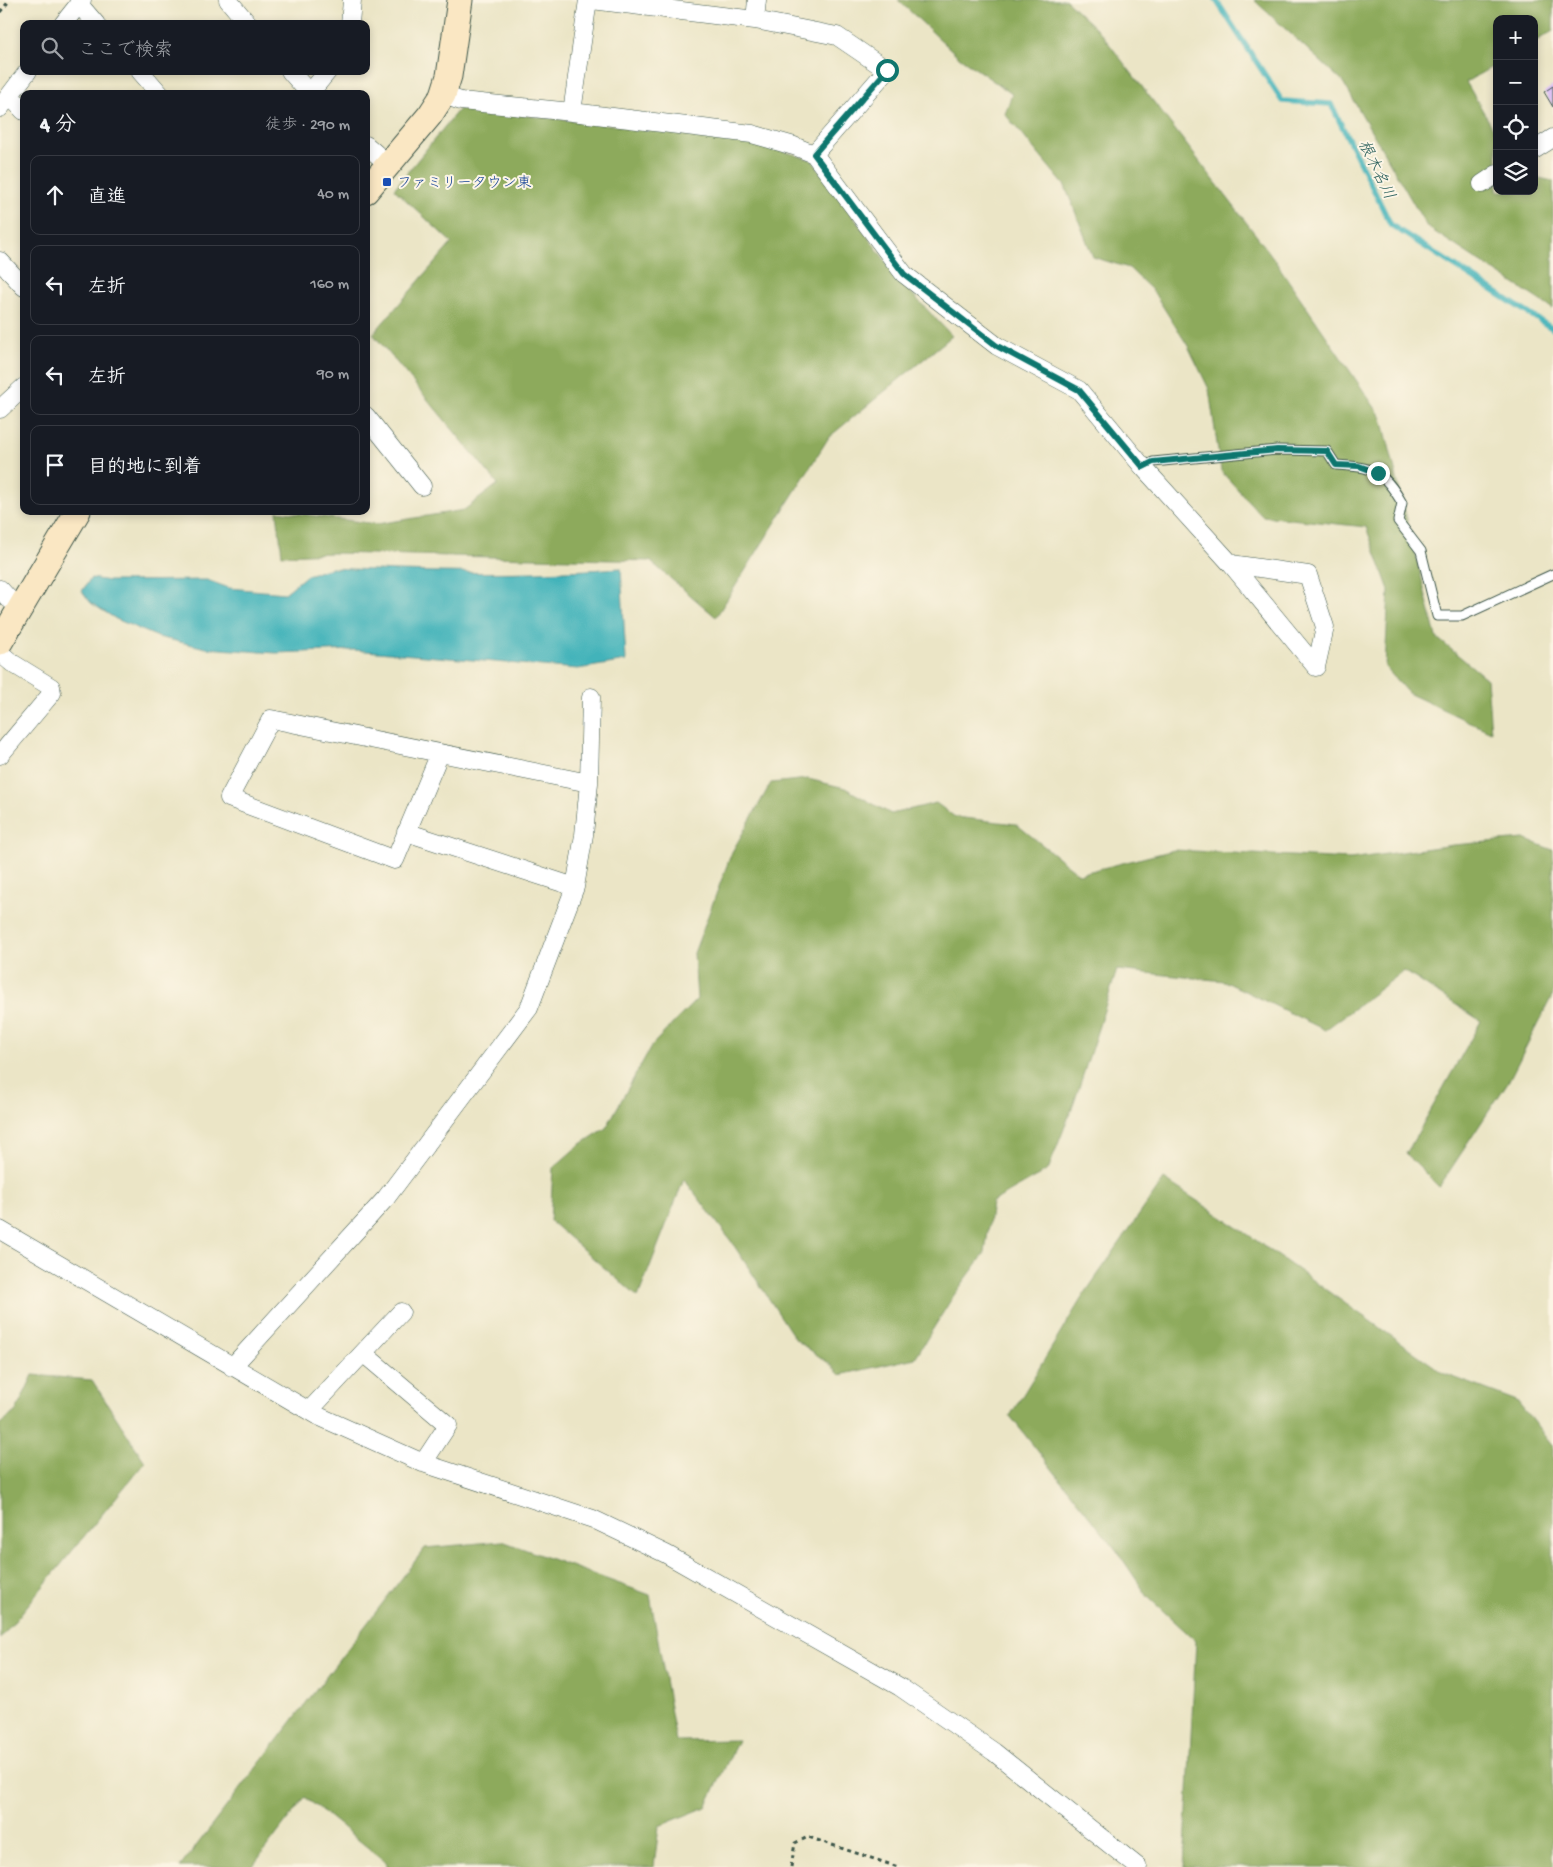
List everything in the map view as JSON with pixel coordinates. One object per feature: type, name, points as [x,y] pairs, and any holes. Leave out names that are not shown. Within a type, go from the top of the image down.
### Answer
[{"type":"street","points":[[228,0],[245,20]]},
{"type":"street","points":[[350,20],[352,0]]},
{"type":"street","points":[[370,187],[430,115],[443,95],[449,76],[460,0]]},
{"type":"street","points":[[572,112],[590,0],[755,20],[837,36],[887,70],[814,154]]},
{"type":"street","points":[[755,20],[758,0]]},
{"type":"street","points":[[66,20],[80,2],[93,20]]},
{"type":"street","points":[[20,109],[5,102],[25,75]]},
{"type":"street","points":[[143,75],[157,90]]},
{"type":"street","points":[[293,75],[307,90]]},
{"type":"street","points":[[313,90],[325,75]]},
{"type":"street","points":[[443,95],[461,101],[572,112],[752,134],[814,154],[904,274],[997,346],[1079,390],[1143,467],[1231,564],[1316,666],[1325,627],[1308,575],[1231,564]]},
{"type":"street","points":[[1538,147],[1553,138]]},
{"type":"street","points":[[370,149],[389,166]]},
{"type":"street","points":[[0,261],[20,283]]},
{"type":"street","points":[[0,409],[20,391]]},
{"type":"street","points":[[370,421],[422,486]]},
{"type":"street","points":[[0,642],[76,515]]},
{"type":"street","points":[[0,588],[8,598],[21,608]]},
{"type":"street","points":[[0,653],[12,663],[51,687],[52,693],[0,755]]},
{"type":"street","points":[[232,1367],[386,1198],[530,1008],[575,887],[584,835],[589,783],[592,697]]},
{"type":"street","points":[[440,753],[395,860],[229,798],[271,719],[440,753],[589,783]]},
{"type":"street","points":[[406,832],[575,887]]},
{"type":"street","points":[[0,1230],[308,1411],[423,1464],[592,1519],[666,1554],[900,1687],[994,1752],[1138,1867]]},
{"type":"street","points":[[308,1411],[401,1312]]},
{"type":"street","points":[[362,1353],[448,1424],[423,1464]]},
{"type":"lane","points":[[1143,467],[1153,462],[1277,450],[1317,450],[1327,451],[1336,465],[1359,466],[1378,473],[1391,484],[1402,503],[1398,521],[1421,551],[1437,616],[1462,616],[1553,574]]},
{"type":"path","points":[[0,12],[10,0]]},
{"type":"path","points":[[791,1867],[795,1843],[808,1837],[898,1867]]},
{"type":"green space","points":[[898,0],[1066,0],[1100,32],[1269,252],[1382,418],[1436,637],[1487,679],[1491,732],[1408,693],[1385,667],[1389,590],[1366,527],[1262,516],[1221,471],[1209,389],[1188,346],[1153,291],[1129,268],[1093,257],[1065,186],[1005,114],[1012,94],[959,57]]},
{"type":"green space","points":[[1254,0],[1553,0],[1553,31],[1538,40],[1538,15],[1493,15],[1493,66],[1466,82],[1493,128],[1493,195],[1538,195],[1538,178],[1553,181],[1553,309],[1427,227],[1343,82]]},
{"type":"green space","points":[[459,109],[750,141],[812,160],[900,281],[952,336],[829,437],[716,617],[650,561],[332,553],[282,555],[277,515],[308,515],[377,524],[464,510],[498,484],[373,334],[452,243],[394,189]]},
{"type":"green space","points":[[808,779],[845,788],[891,814],[936,803],[955,817],[1016,824],[1079,874],[1174,850],[1350,859],[1453,845],[1524,839],[1553,850],[1553,994],[1508,1082],[1439,1187],[1406,1154],[1481,1021],[1404,971],[1325,1030],[1224,981],[1117,970],[1074,1103],[1048,1170],[992,1202],[985,1253],[954,1295],[915,1358],[840,1375],[830,1364],[796,1340],[731,1241],[684,1179],[638,1297],[550,1221],[553,1168],[578,1146],[606,1128],[652,1045],[697,999],[694,953],[732,852],[771,783]]},
{"type":"green space","points":[[1164,1179],[1240,1229],[1445,1374],[1517,1401],[1553,1447],[1553,1867],[1184,1867],[1196,1641],[1148,1597],[1117,1551],[1010,1416],[1083,1296]]},
{"type":"green space","points":[[33,1375],[92,1380],[145,1462],[0,1639],[0,1424],[16,1411]]},
{"type":"green space","points":[[502,1541],[650,1595],[676,1741],[738,1740],[706,1807],[659,1826],[654,1867],[387,1867],[387,1863],[305,1797],[252,1867],[180,1867],[425,1548]]},
{"type":"water","points":[[331,568],[404,571],[548,572],[621,568],[626,661],[578,669],[354,650],[276,653],[206,648],[158,637],[116,619],[91,603],[82,591],[91,578],[109,581],[207,580],[229,588],[285,593],[307,575]]},
{"type":"building","points":[[1553,86],[1553,107],[1544,92]]},
{"type":"waterway","name":"根木名川","points":[[1216,0],[1282,101],[1331,104],[1391,225],[1553,329]]},
{"type":"place","name":"ファミリータウン東","points":[[387,182]]},
{"type":"route","points":[[887,70],[814,154],[904,274],[997,346],[1079,390],[1143,467],[1153,462],[1277,450],[1327,451],[1336,465],[1359,466],[1378,473]]}]
